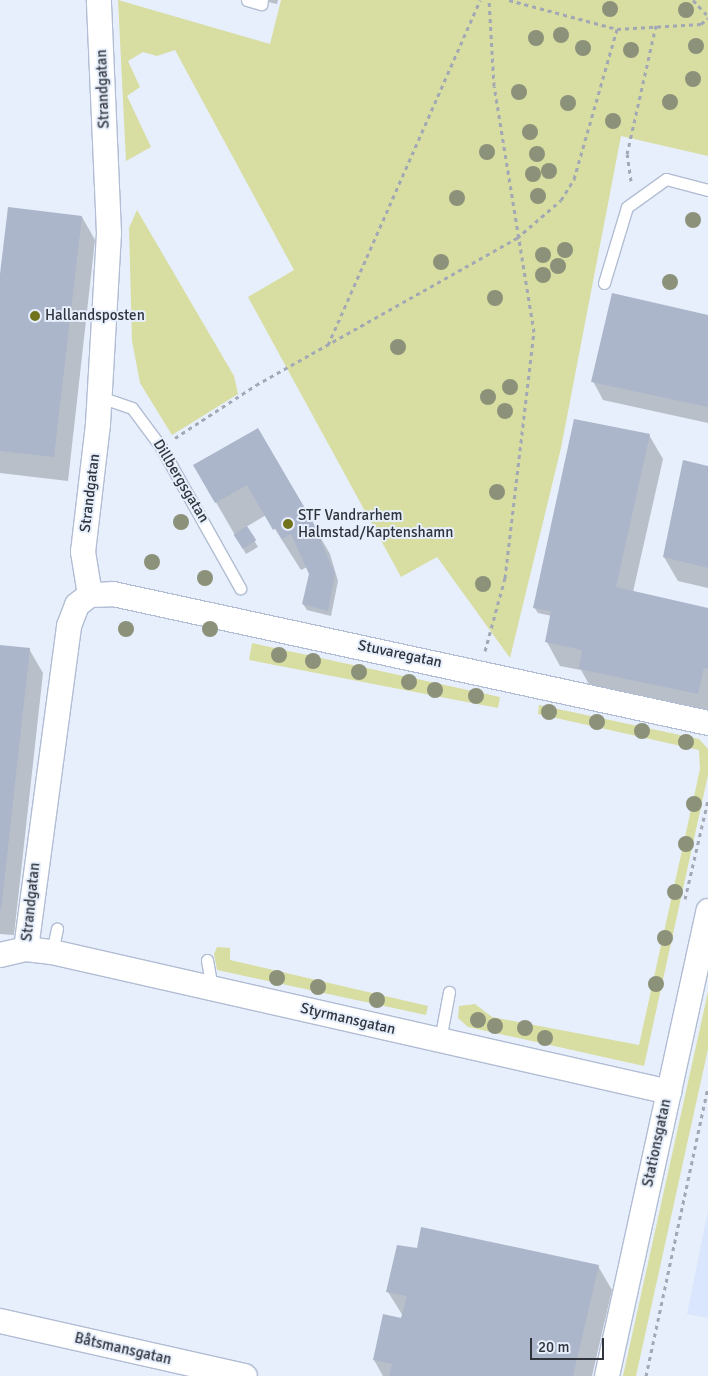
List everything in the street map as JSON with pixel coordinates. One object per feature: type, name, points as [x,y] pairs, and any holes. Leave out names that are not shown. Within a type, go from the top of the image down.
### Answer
[{"type":"street","name":"Strandgatan","points":[[0,955],[26,949],[69,626],[77,605],[90,595],[83,552],[100,397],[109,224],[99,0]]},
{"type":"street","name":"Stuvaregatan","points":[[90,595],[113,594],[173,613],[479,671],[708,724]]},
{"type":"street","name":"Stationsgatan","points":[[607,1376],[708,911]]},
{"type":"street","name":"Styrmansgatan","points":[[26,949],[55,941],[212,988],[669,1092]]},
{"type":"street","name":"Båtsmansgatan","points":[[0,1321],[245,1376]]},
{"type":"lane","points":[[247,0],[261,4],[262,0]]},
{"type":"lane","points":[[604,283],[627,206],[666,179],[708,190]]},
{"type":"lane","name":"Dillbergsgatan","points":[[100,397],[132,408],[161,447],[240,588]]},
{"type":"lane","points":[[208,960],[212,988]]},
{"type":"lane","points":[[440,1040],[449,992]]},
{"type":"path","points":[[328,345],[480,0]]},
{"type":"path","points":[[479,671],[504,578],[534,332],[517,238],[494,86],[489,0]]},
{"type":"path","points":[[509,0],[617,29],[656,24],[701,24],[708,17],[693,0]]},
{"type":"path","points":[[641,197],[627,175],[627,154],[656,24]]},
{"type":"path","points":[[161,447],[256,384],[517,238],[560,200],[574,180],[617,29]]},
{"type":"path","points":[[646,1376],[708,1087]]},
{"type":"shaded area","points":[[708,1211],[708,1318],[687,1314]]},
{"type":"green space","points":[[118,0],[270,44],[281,0],[708,0],[708,156],[621,136],[561,448],[510,658],[437,557],[401,577],[248,297],[294,270],[175,50],[157,56],[143,52],[128,61],[140,87],[127,96],[151,147],[126,161]]},
{"type":"green space","points":[[137,210],[234,376],[238,394],[172,435],[140,383],[132,341],[129,228]]},
{"type":"green space","points":[[252,643],[500,697],[498,708],[249,660]]},
{"type":"green space","points":[[539,705],[699,739],[708,749],[708,775],[644,1066],[468,1027],[458,1018],[459,1006],[475,1004],[492,1017],[639,1045],[700,769],[699,750],[538,714]]},
{"type":"green space","points":[[217,947],[230,948],[230,960],[428,1006],[426,1015],[217,970],[214,954]]},
{"type":"green space","points":[[708,992],[708,1049],[636,1376],[623,1376]]},
{"type":"building","name":"Hallandsposten","points":[[8,207],[82,216],[54,457],[0,451],[0,274]]},
{"type":"building","points":[[612,293],[708,315],[708,407],[591,382]]},
{"type":"building","points":[[574,419],[650,434],[616,587],[708,608],[708,669],[704,668],[698,694],[579,669],[582,650],[545,642],[551,611],[533,608]]},
{"type":"building","points":[[258,428],[313,522],[335,574],[328,611],[302,604],[309,574],[291,534],[282,539],[276,528],[273,530],[247,485],[215,503],[193,465]]},
{"type":"building","points":[[683,460],[708,466],[708,568],[663,557]]},
{"type":"building","points":[[247,526],[256,540],[243,549],[234,535]]},
{"type":"building","points":[[0,645],[30,648],[1,910],[0,910]]},
{"type":"building","points":[[421,1227],[599,1265],[573,1376],[389,1376],[392,1364],[373,1360],[383,1314],[401,1318],[407,1296],[386,1292],[397,1245],[417,1248]]},
{"type":"place","name":"Hallandsposten","points":[[35,316]]},
{"type":"place","name":"STF Vandrarhem Halmstad/Kaptenshamn","points":[[288,524]]}]
